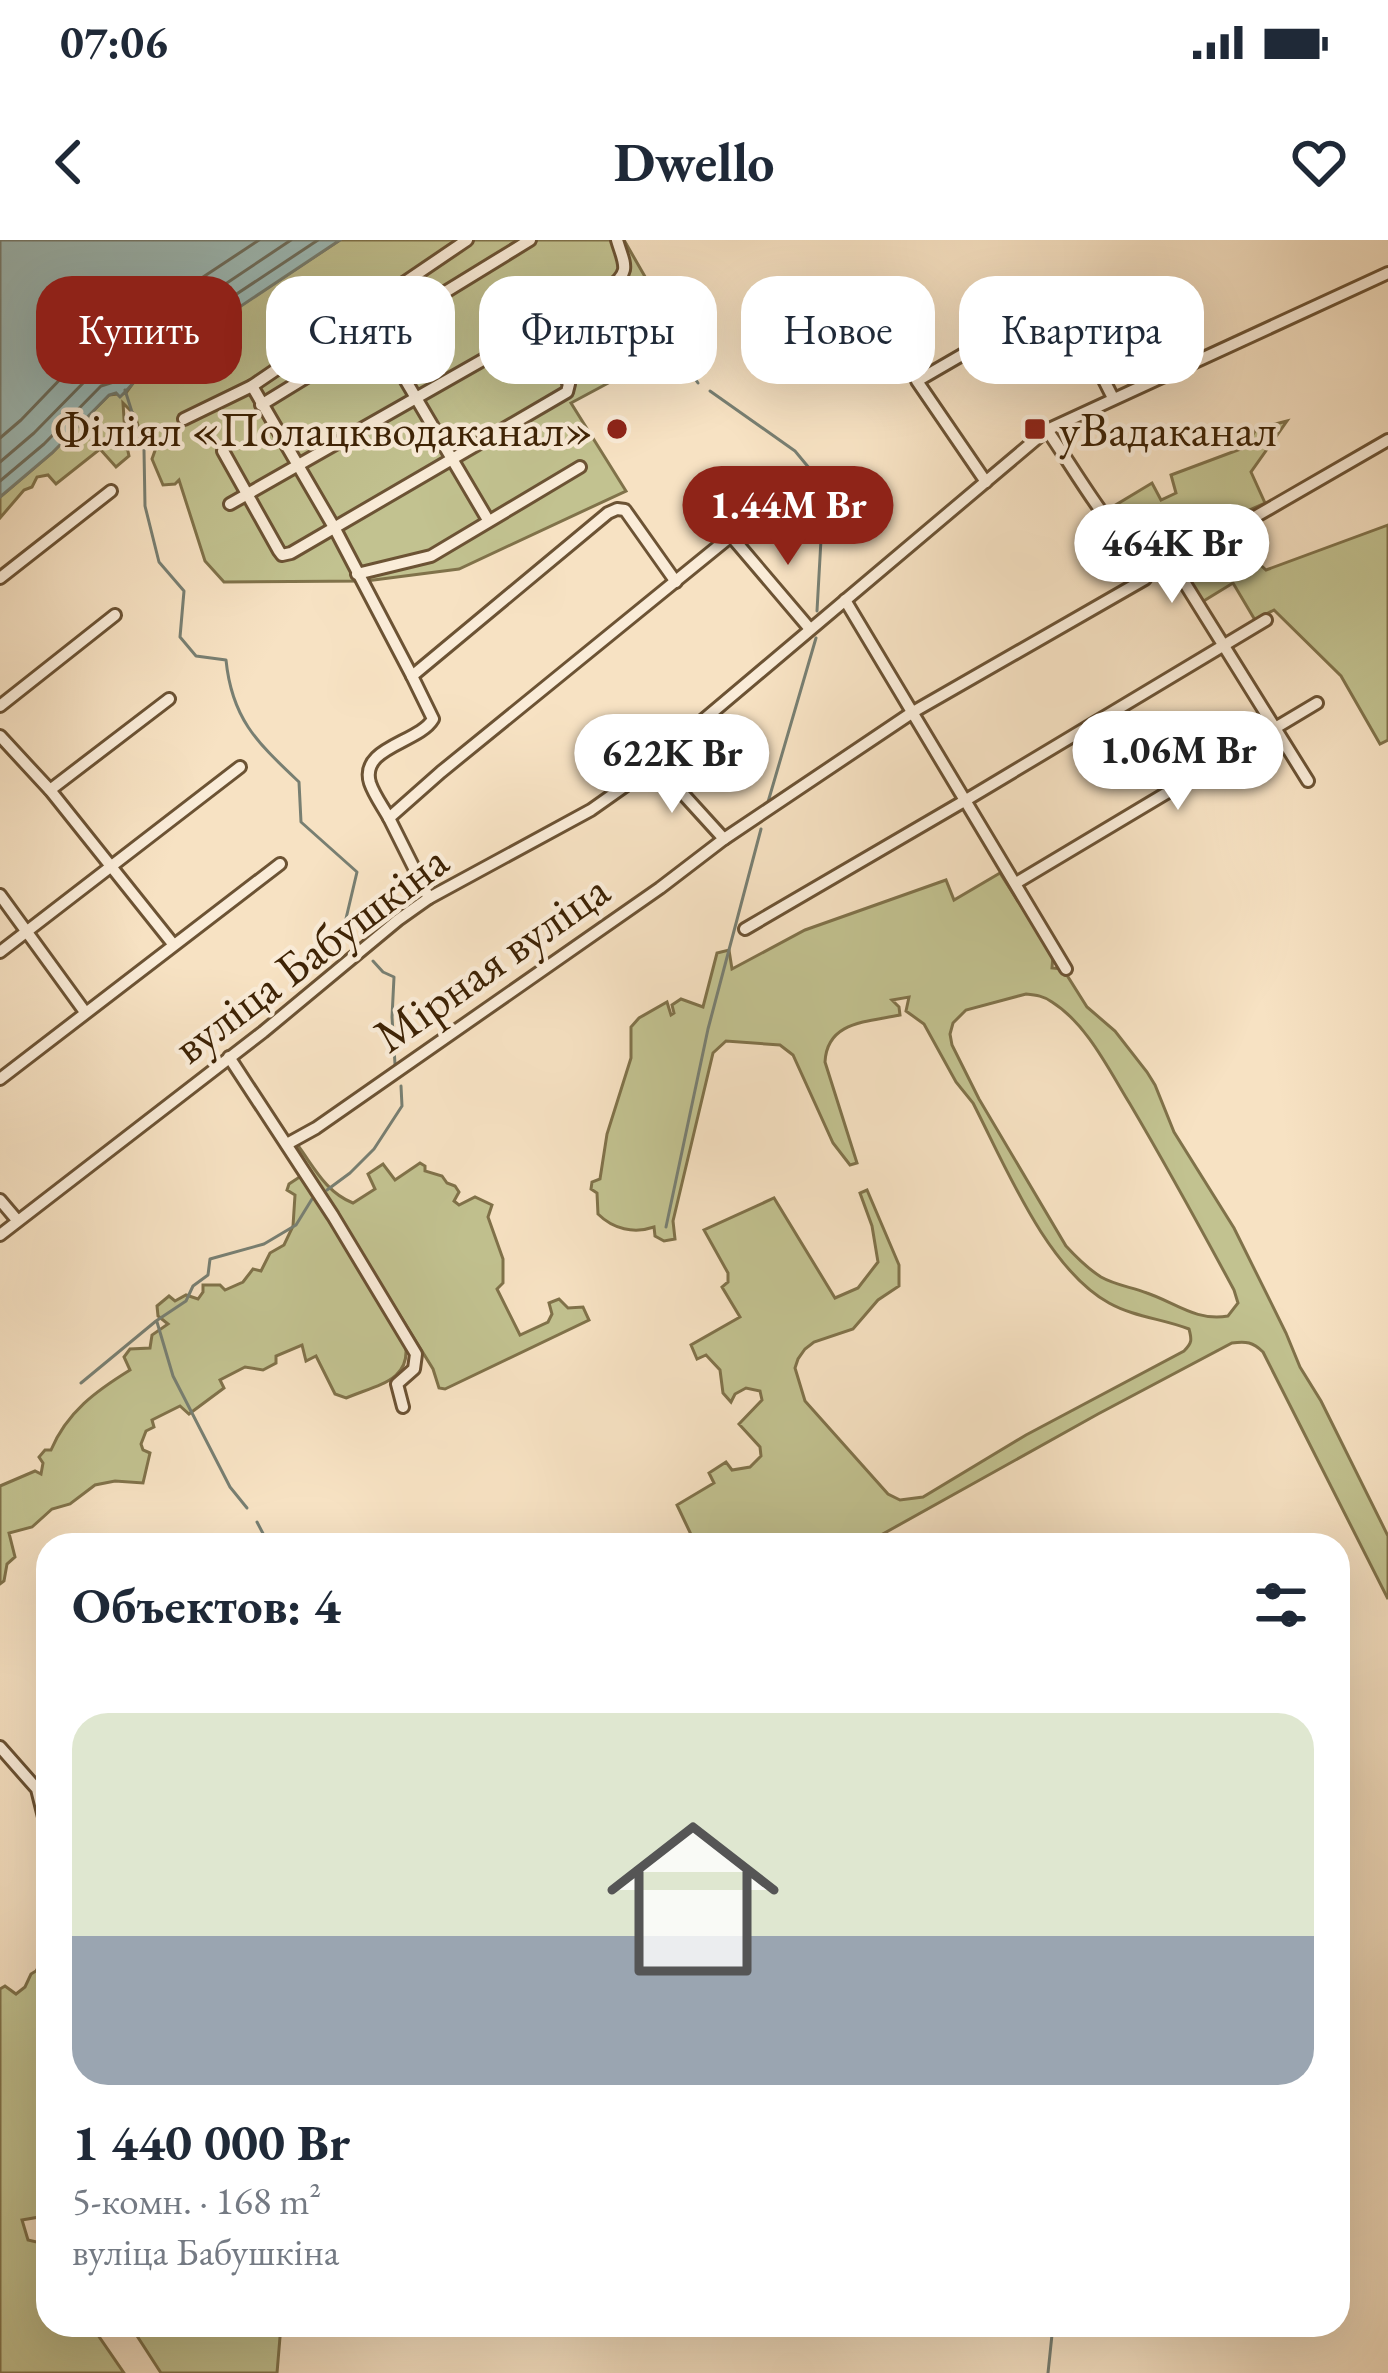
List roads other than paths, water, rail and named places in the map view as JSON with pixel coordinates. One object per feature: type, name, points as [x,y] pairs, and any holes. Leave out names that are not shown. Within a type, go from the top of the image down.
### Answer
[{"type":"street","points":[[412,276],[467,240]]},
{"type":"street","points":[[455,286],[530,240]]},
{"type":"street","points":[[617,240],[626,268],[623,276]]},
{"type":"street","name":"вуліца Бабушкіна","points":[[0,1234],[338,972],[398,920],[429,898],[591,810],[654,762],[1047,430],[1388,273]]},
{"type":"street","points":[[986,482],[917,381],[1061,297],[1114,398]]},
{"type":"street","points":[[230,504],[479,361]]},
{"type":"street","points":[[184,419],[266,376]]},
{"type":"street","points":[[261,405],[296,384]]},
{"type":"street","points":[[407,384],[488,520]]},
{"type":"street","points":[[223,451],[282,555],[335,529],[567,392],[568,384]]},
{"type":"street","points":[[252,386],[335,529],[433,718],[426,730],[379,754],[370,765],[368,780],[429,898]]},
{"type":"street","points":[[1047,430],[1123,538],[1142,556],[1181,578],[1308,781]]},
{"type":"street","points":[[1246,522],[1388,440]]},
{"type":"street","points":[[357,574],[431,556],[580,467]]},
{"type":"street","points":[[0,578],[110,491]]},
{"type":"street","points":[[412,676],[616,509],[625,510],[676,582]]},
{"type":"street","points":[[389,818],[731,536],[810,629]]},
{"type":"street","name":"Мірная вуліца","points":[[287,1144],[660,888],[724,838],[913,712],[1145,578],[1154,562]]},
{"type":"street","points":[[845,600],[1066,969]]},
{"type":"street","points":[[0,706],[115,615]]},
{"type":"street","points":[[745,929],[1266,620]]},
{"type":"street","points":[[50,790],[169,699]]},
{"type":"street","points":[[1016,884],[1317,704]]},
{"type":"street","points":[[0,736],[50,790],[173,944]]},
{"type":"street","points":[[654,762],[724,838]]},
{"type":"street","points":[[0,952],[240,767]]},
{"type":"street","points":[[0,1079],[280,864]]},
{"type":"street","points":[[0,895],[85,1012]]},
{"type":"street","points":[[229,1057],[416,1354],[414,1369],[397,1384],[404,1407]]},
{"type":"street","points":[[0,1200],[17,1220]]},
{"type":"street","points":[[0,1748],[36,1788]]},
{"type":"water","points":[[0,240],[340,240],[286,276],[266,276],[266,289],[242,305],[242,276],[36,276],[36,384],[132,384],[120,397],[109,395],[0,497]]},
{"type":"waterway","points":[[125,390],[144,450],[145,506],[159,562],[184,591],[180,637],[196,656],[226,660],[234,699],[249,729],[299,782],[301,822],[357,872],[344,927],[359,945]]},
{"type":"waterway","points":[[710,391],[795,451],[824,486],[817,611]]},
{"type":"waterway","points":[[768,802],[816,638]]},
{"type":"waterway","points":[[666,1227],[708,1029],[761,829]]},
{"type":"waterway","points":[[373,961],[394,977],[395,1064]]},
{"type":"waterway","points":[[327,1190],[374,1149],[402,1106],[401,1086]]},
{"type":"waterway","points":[[81,1383],[186,1301],[193,1286],[208,1275],[210,1259],[264,1244],[296,1225],[312,1199]]},
{"type":"waterway","points":[[157,1322],[173,1376],[230,1487],[247,1508]]},
{"type":"waterway","points":[[257,1522],[263,1533]]},
{"type":"waterway","points":[[1048,2373],[1052,2337]]},
{"type":"place","name":"Філіял «Полацкводаканал»","points":[[617,429]]},
{"type":"place","name":"уВадаканал","points":[[1035,429]]}]
